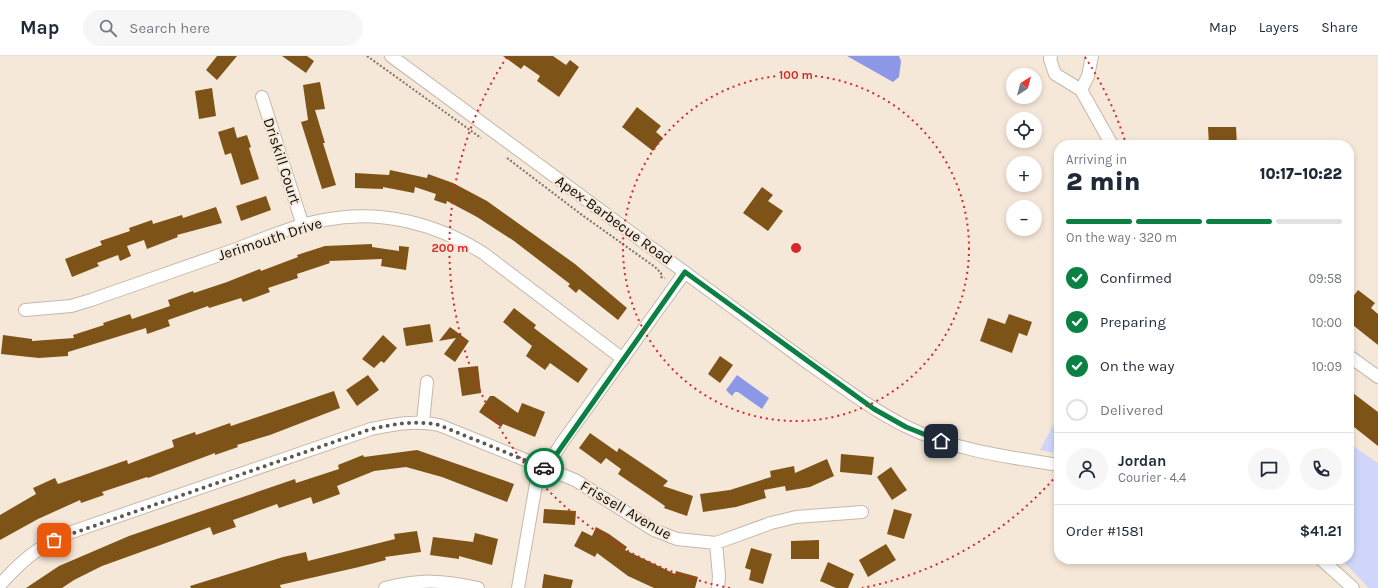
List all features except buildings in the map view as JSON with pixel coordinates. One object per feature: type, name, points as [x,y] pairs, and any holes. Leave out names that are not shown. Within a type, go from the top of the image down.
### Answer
[{"type":"street","name":"Apex-Barbecue Road","points":[[391,56],[868,405],[906,427],[941,441],[1003,456],[1054,464]]},
{"type":"street","points":[[1051,56],[1050,59],[1055,74],[1081,90],[1109,140]]},
{"type":"street","points":[[1081,90],[1088,76],[1092,56]]},
{"type":"street","name":"Driskill Court","points":[[262,97],[303,226]]},
{"type":"street","name":"Jerimouth Drive","points":[[25,310],[71,306],[91,300],[303,226],[342,218],[378,217],[420,223],[456,237],[483,253],[623,360]]},
{"type":"street","points":[[518,588],[533,494],[536,484],[685,272]]},
{"type":"street","points":[[1354,360],[1378,377]]},
{"type":"street","points":[[423,422],[427,382]]},
{"type":"street","name":"Frissell Avenue","points":[[0,585],[20,562],[43,546],[66,534],[371,429],[405,422],[423,422],[454,431],[546,469],[591,489],[643,523],[665,535],[692,542],[716,543],[796,517],[862,512]]},
{"type":"street","points":[[716,543],[719,576],[718,588]]},
{"type":"street","points":[[1327,564],[1353,588]]},
{"type":"street","points":[[386,588],[418,581],[434,580],[454,582],[478,588]]},
{"type":"path","points":[[367,56],[485,141]]},
{"type":"path","points":[[504,155],[582,215],[655,267],[661,273],[661,277],[665,278]]},
{"type":"shaded area","points":[[1054,423],[1054,453],[1040,450]]},
{"type":"shaded area","points":[[1354,446],[1378,463],[1378,588],[1369,588],[1346,564],[1354,564]]},
{"type":"water","points":[[847,56],[899,56],[901,61],[899,77],[893,82]]},
{"type":"water","points":[[737,375],[769,398],[762,409],[738,392],[735,392],[732,396],[726,390]]},
{"type":"way so far","points":[[54,540],[66,534],[371,429],[405,422],[423,422],[439,425],[544,468]]},
{"type":"route","points":[[544,468],[546,469],[561,444],[685,272],[808,363],[874,409],[906,427],[941,441]]}]
